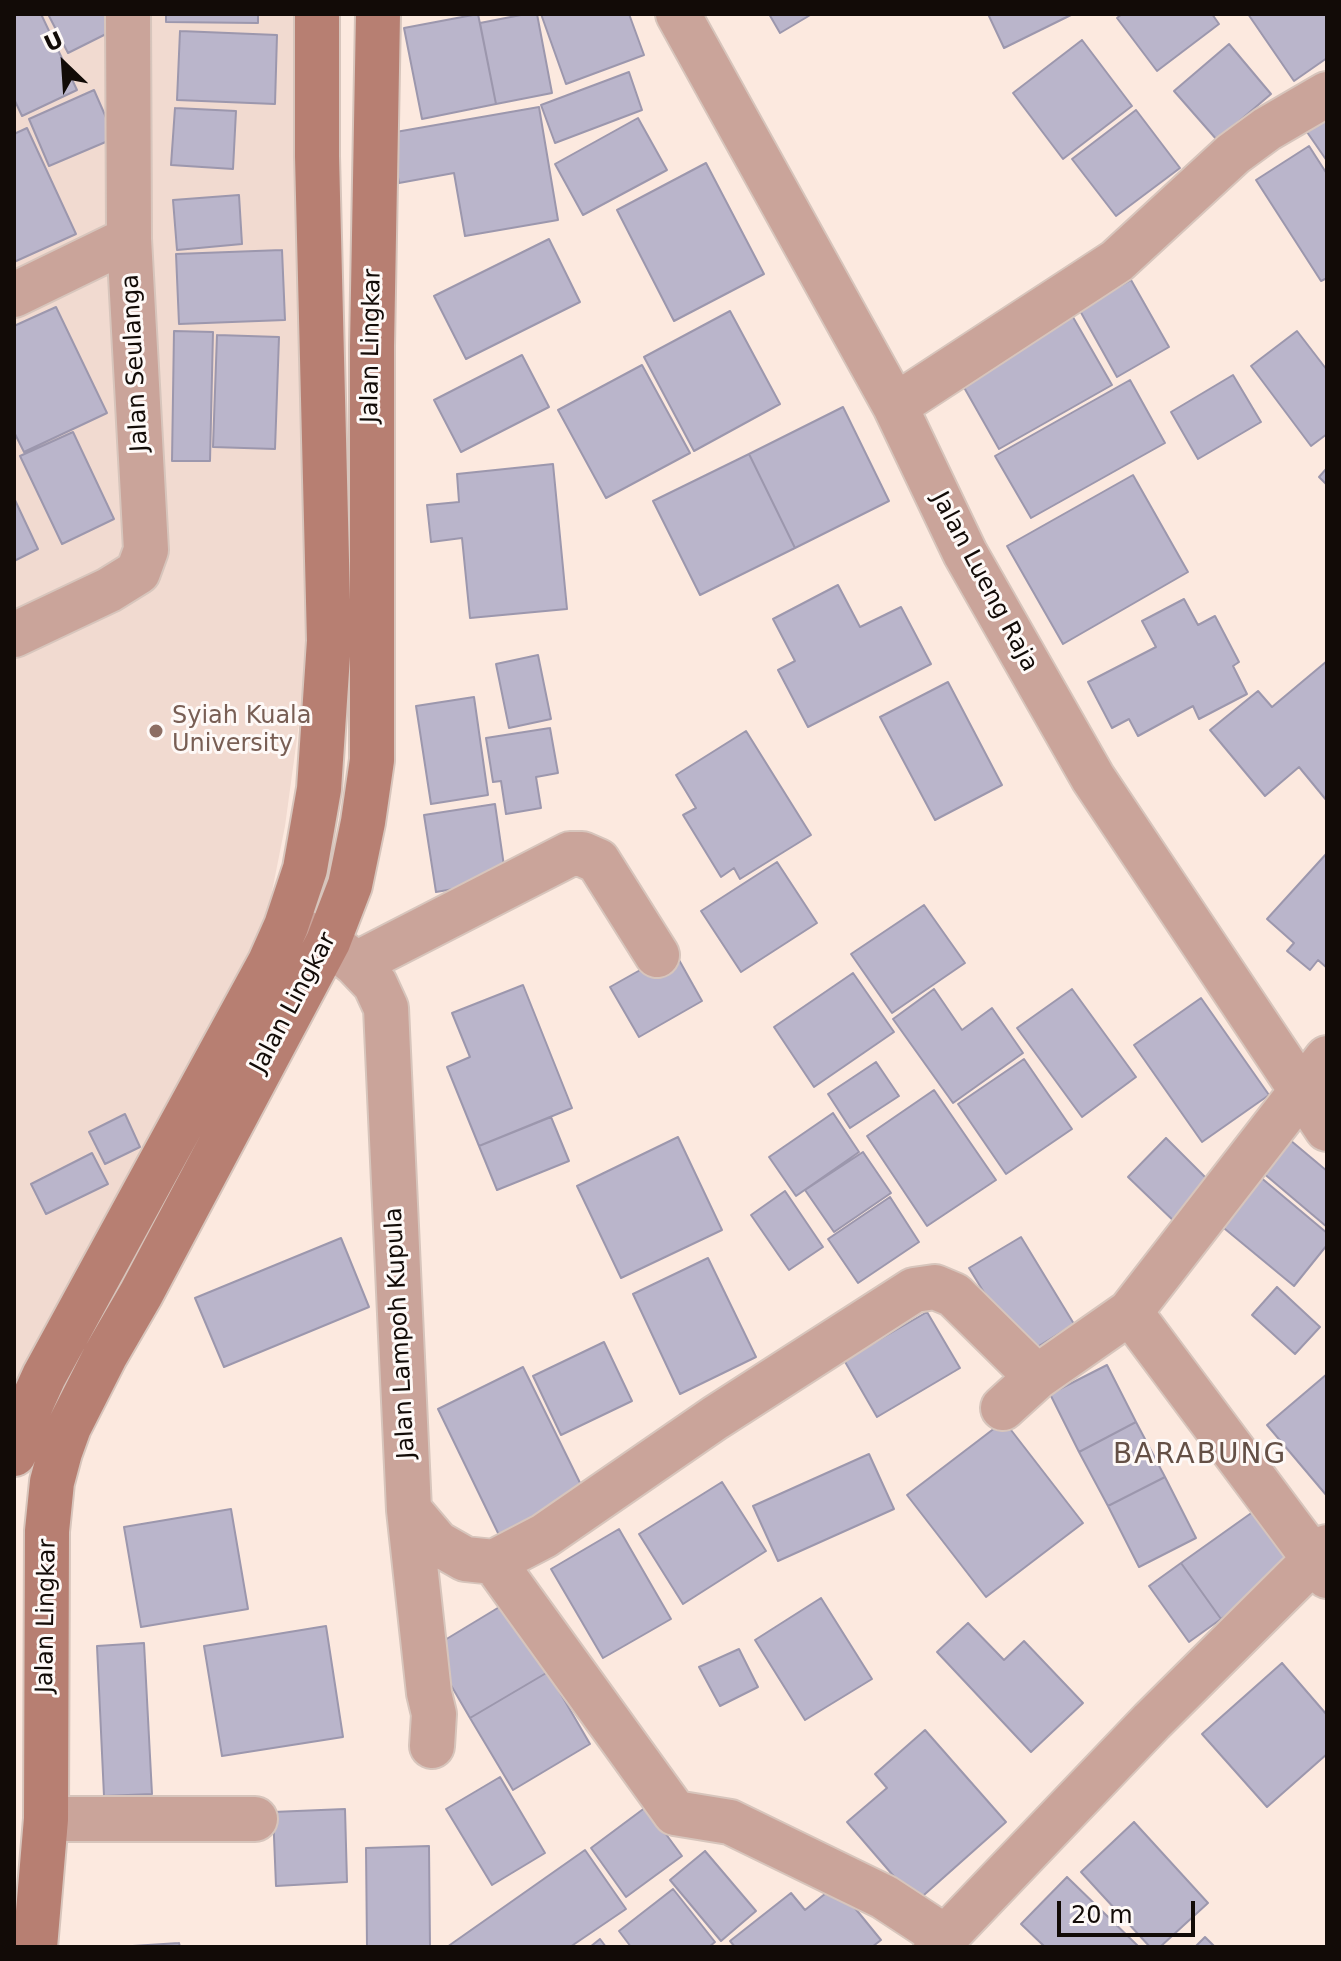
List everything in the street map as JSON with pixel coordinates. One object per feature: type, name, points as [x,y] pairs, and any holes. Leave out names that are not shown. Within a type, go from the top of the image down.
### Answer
[{"type":"street","name":"Jalan Seulanga","points":[[14,635],[109,590],[138,572],[146,550],[129,239],[128,14]]},
{"type":"street","points":[[14,1454],[44,1376],[270,962],[305,869],[319,789],[329,641],[317,156],[317,14]]},
{"type":"street","name":"Jalan Lingkar","points":[[35,1947],[46,1819],[47,1531],[52,1482],[60,1452],[69,1427],[105,1356],[342,953],[350,885],[372,760],[372,346],[378,14]]},
{"type":"street","name":"Jalan Lueng Raja","points":[[678,14],[895,406],[965,553],[1093,778],[1314,1074],[1327,1129]]},
{"type":"street","points":[[895,406],[1117,261],[1233,154],[1267,129],[1327,94]]},
{"type":"street","points":[[14,295],[129,239]]},
{"type":"street","points":[[286,926],[342,953],[570,854],[582,854],[598,861],[657,955]]},
{"type":"street","name":"Jalan Lampoh Kupula","points":[[342,953],[375,984],[386,1008],[409,1510],[434,1714],[432,1746]]},
{"type":"street","points":[[1003,1408],[1037,1377],[1130,1312],[1314,1074]]},
{"type":"street","points":[[409,1510],[437,1543],[465,1559],[494,1562],[544,1536],[715,1418],[914,1290],[935,1287],[954,1295],[1037,1377]]},
{"type":"street","points":[[494,1562],[675,1813],[730,1822],[884,1897],[940,1942],[1152,1721],[1323,1560],[1130,1312]]},
{"type":"street","points":[[46,1819],[255,1819]]},
{"type":"shaded area","name":"Syiah Kuala University","points":[[14,14],[297,14],[311,636],[285,826],[265,927],[14,1395]]},
{"type":"building","points":[[14,14],[41,14],[77,90],[22,116],[14,99]]},
{"type":"building","points":[[48,14],[106,14],[114,30],[68,53]]},
{"type":"building","points":[[166,14],[258,14],[258,23],[166,22]]},
{"type":"building","points":[[478,14],[496,104],[422,119],[404,28]]},
{"type":"building","points":[[537,14],[552,93],[496,104],[480,23]]},
{"type":"building","points":[[541,14],[629,14],[644,55],[566,84]]},
{"type":"building","points":[[769,14],[812,14],[780,33]]},
{"type":"building","points":[[988,14],[1073,14],[1004,48]]},
{"type":"building","points":[[1122,14],[1212,14],[1219,24],[1157,71],[1117,18]]},
{"type":"building","points":[[1248,14],[1327,14],[1327,58],[1294,81]]},
{"type":"building","points":[[180,31],[277,35],[275,104],[177,100]]},
{"type":"building","points":[[1082,40],[1132,106],[1063,159],[1013,93]]},
{"type":"building","points":[[1229,44],[1271,94],[1217,140],[1174,91]]},
{"type":"building","points":[[629,72],[642,110],[555,143],[541,105]]},
{"type":"building","points":[[94,90],[115,138],[49,166],[29,119]]},
{"type":"building","points":[[539,107],[558,220],[465,236],[454,173],[399,183],[390,133]]},
{"type":"building","points":[[175,108],[236,111],[233,169],[171,165]]},
{"type":"building","points":[[1136,110],[1180,168],[1116,216],[1072,159]]},
{"type":"building","points":[[638,118],[667,170],[583,215],[555,164]]},
{"type":"building","points":[[1327,119],[1327,161],[1307,132]]},
{"type":"building","points":[[27,128],[76,234],[14,262],[14,134]]},
{"type":"building","points":[[1309,146],[1327,174],[1327,278],[1321,281],[1256,180]]},
{"type":"building","points":[[706,163],[764,274],[674,321],[617,210]]},
{"type":"building","points":[[239,195],[242,244],[177,250],[173,200]]},
{"type":"building","points":[[549,239],[580,302],[466,359],[434,296]]},
{"type":"building","points":[[282,250],[285,320],[179,324],[176,254]]},
{"type":"building","points":[[1131,280],[1169,347],[1117,377],[1079,309]]},
{"type":"building","points":[[56,307],[107,413],[24,452],[14,432],[14,326]]},
{"type":"building","points":[[730,311],[780,404],[694,451],[644,357]]},
{"type":"building","points":[[1070,312],[1112,385],[999,449],[957,375]]},
{"type":"building","points":[[174,331],[213,332],[210,461],[172,461]]},
{"type":"building","points":[[1297,331],[1327,370],[1327,434],[1311,446],[1251,366]]},
{"type":"building","points":[[217,335],[279,337],[275,449],[213,447]]},
{"type":"building","points":[[522,355],[549,407],[461,452],[434,400]]},
{"type":"building","points":[[642,365],[690,453],[606,498],[558,410]]},
{"type":"building","points":[[1233,375],[1261,422],[1198,459],[1171,412]]},
{"type":"building","points":[[1130,380],[1165,443],[1031,518],[995,456]]},
{"type":"building","points":[[843,407],[889,501],[795,548],[749,454]]},
{"type":"building","points":[[73,432],[114,519],[62,544],[20,456]]},
{"type":"building","points":[[749,454],[795,548],[700,595],[653,501]]},
{"type":"building","points":[[553,464],[567,609],[470,618],[462,538],[431,542],[427,505],[459,502],[457,474]]},
{"type":"building","points":[[1327,468],[1327,485],[1319,477]]},
{"type":"building","points":[[1133,475],[1188,572],[1063,644],[1007,546]]},
{"type":"building","points":[[14,498],[38,549],[14,561]]},
{"type":"building","points":[[838,585],[860,627],[901,607],[931,664],[808,727],[778,670],[795,661],[773,619]]},
{"type":"building","points":[[1184,599],[1198,625],[1215,616],[1239,662],[1233,666],[1247,694],[1199,719],[1193,706],[1138,736],[1129,719],[1112,728],[1088,682],[1156,647],[1142,621]]},
{"type":"building","points":[[538,655],[551,719],[509,728],[496,664]]},
{"type":"building","points":[[1327,661],[1327,801],[1299,767],[1265,796],[1210,730],[1258,691],[1272,707]]},
{"type":"building","points":[[948,682],[1002,785],[935,820],[880,717]]},
{"type":"building","points":[[474,697],[488,795],[431,804],[416,706]]},
{"type":"building","points":[[550,728],[558,773],[536,777],[541,808],[506,814],[501,781],[493,782],[486,738]]},
{"type":"building","points":[[746,731],[811,835],[740,879],[734,868],[721,877],[683,815],[696,808],[676,775]]},
{"type":"building","points":[[495,804],[506,880],[436,892],[424,815]]},
{"type":"building","points":[[1327,853],[1327,968],[1318,960],[1310,970],[1287,951],[1294,943],[1267,919]]},
{"type":"building","points":[[777,862],[817,923],[741,972],[701,911]]},
{"type":"building","points":[[924,905],[965,963],[892,1013],[851,954]]},
{"type":"building","points":[[674,951],[702,1001],[639,1037],[610,987]]},
{"type":"building","points":[[853,973],[894,1032],[814,1087],[774,1027]]},
{"type":"building","points":[[523,985],[572,1108],[479,1146],[447,1067],[470,1057],[452,1013]]},
{"type":"building","points":[[934,989],[962,1030],[992,1008],[1023,1053],[953,1103],[893,1019]]},
{"type":"building","points":[[1072,989],[1136,1077],[1082,1117],[1017,1028]]},
{"type":"building","points":[[1201,998],[1269,1095],[1202,1142],[1134,1045]]},
{"type":"building","points":[[1024,1059],[1072,1129],[1006,1174],[958,1104]]},
{"type":"building","points":[[876,1062],[899,1096],[850,1128],[828,1094]]},
{"type":"building","points":[[934,1090],[996,1180],[927,1226],[867,1136]]},
{"type":"building","points":[[833,1113],[859,1152],[796,1196],[769,1157]]},
{"type":"building","points":[[125,1114],[140,1147],[105,1164],[89,1132]]},
{"type":"building","points":[[551,1117],[569,1161],[497,1190],[479,1146]]},
{"type":"building","points":[[678,1137],[722,1230],[621,1278],[577,1186]]},
{"type":"building","points":[[1166,1138],[1216,1188],[1179,1226],[1128,1177]]},
{"type":"building","points":[[1290,1140],[1327,1171],[1327,1227],[1262,1172]]},
{"type":"building","points":[[863,1152],[891,1193],[834,1232],[805,1190]]},
{"type":"building","points":[[92,1153],[108,1184],[46,1214],[31,1184]]},
{"type":"building","points":[[1259,1176],[1327,1233],[1327,1245],[1294,1286],[1219,1224]]},
{"type":"building","points":[[785,1191],[823,1247],[789,1270],[751,1215]]},
{"type":"building","points":[[890,1197],[919,1242],[858,1283],[828,1239]]},
{"type":"building","points":[[1021,1237],[1074,1324],[1023,1356],[969,1268]]},
{"type":"building","points":[[341,1238],[369,1307],[224,1367],[195,1298]]},
{"type":"building","points":[[708,1258],[756,1357],[680,1394],[633,1294]]},
{"type":"building","points":[[1277,1287],[1320,1327],[1295,1354],[1252,1315]]},
{"type":"building","points":[[927,1312],[960,1368],[877,1417],[844,1360]]},
{"type":"building","points":[[604,1342],[632,1401],[561,1435],[533,1376]]},
{"type":"building","points":[[1107,1365],[1136,1422],[1079,1452],[1050,1394]]},
{"type":"building","points":[[523,1367],[585,1493],[499,1535],[438,1409]]},
{"type":"building","points":[[1327,1374],[1327,1496],[1267,1425]]},
{"type":"building","points":[[1004,1421],[1083,1523],[986,1597],[907,1495]]},
{"type":"building","points":[[1136,1422],[1165,1477],[1108,1506],[1079,1452]]},
{"type":"building","points":[[869,1454],[894,1509],[778,1561],[753,1506]]},
{"type":"building","points":[[1165,1477],[1196,1538],[1139,1567],[1108,1506]]},
{"type":"building","points":[[722,1482],[766,1551],[683,1604],[639,1534]]},
{"type":"building","points":[[231,1509],[248,1609],[141,1627],[124,1527]]},
{"type":"building","points":[[1257,1509],[1297,1565],[1221,1619],[1181,1563]]},
{"type":"building","points":[[619,1529],[671,1619],[603,1658],[551,1569]]},
{"type":"building","points":[[1181,1563],[1221,1619],[1189,1642],[1149,1586]]},
{"type":"building","points":[[821,1598],[872,1679],[805,1720],[755,1640]]},
{"type":"building","points":[[506,1603],[548,1672],[470,1718],[430,1649]]},
{"type":"building","points":[[968,1623],[1004,1660],[1024,1641],[1083,1703],[1031,1752],[937,1652]]},
{"type":"building","points":[[326,1626],[343,1737],[222,1756],[204,1646]]},
{"type":"building","points":[[144,1643],[152,1794],[104,1796],[97,1646]]},
{"type":"building","points":[[739,1649],[758,1687],[720,1706],[699,1667]]},
{"type":"building","points":[[1282,1663],[1327,1715],[1327,1754],[1267,1807],[1202,1734]]},
{"type":"building","points":[[548,1672],[590,1744],[513,1790],[470,1718]]},
{"type":"building","points":[[925,1730],[1006,1822],[916,1902],[847,1822],[887,1788],[875,1774]]},
{"type":"building","points":[[500,1777],[545,1853],[492,1885],[446,1809]]},
{"type":"building","points":[[646,1807],[682,1856],[626,1897],[591,1848]]},
{"type":"building","points":[[345,1809],[347,1882],[276,1886],[273,1812]]},
{"type":"building","points":[[1134,1822],[1208,1903],[1160,1947],[1150,1947],[1081,1872]]},
{"type":"building","points":[[429,1846],[430,1947],[367,1947],[366,1848]]},
{"type":"building","points":[[585,1850],[626,1909],[570,1947],[447,1947]]},
{"type":"building","points":[[705,1851],[756,1911],[721,1941],[670,1880]]},
{"type":"building","points":[[1067,1877],[1139,1947],[1045,1947],[1021,1924]]},
{"type":"building","points":[[836,1885],[881,1940],[872,1947],[735,1947],[730,1941],[791,1893],[805,1910]]},
{"type":"building","points":[[673,1889],[715,1942],[709,1947],[631,1947],[619,1931]]},
{"type":"building","points":[[1205,1937],[1215,1947],[1195,1947]]},
{"type":"building","points":[[600,1939],[606,1947],[590,1947]]},
{"type":"building","points":[[179,1943],[180,1947],[117,1947]]},
{"type":"place","name":"Syiah Kuala University","points":[[156,731]]},
{"type":"district","name":"BARABUNG","points":[[1200,1456]]}]
